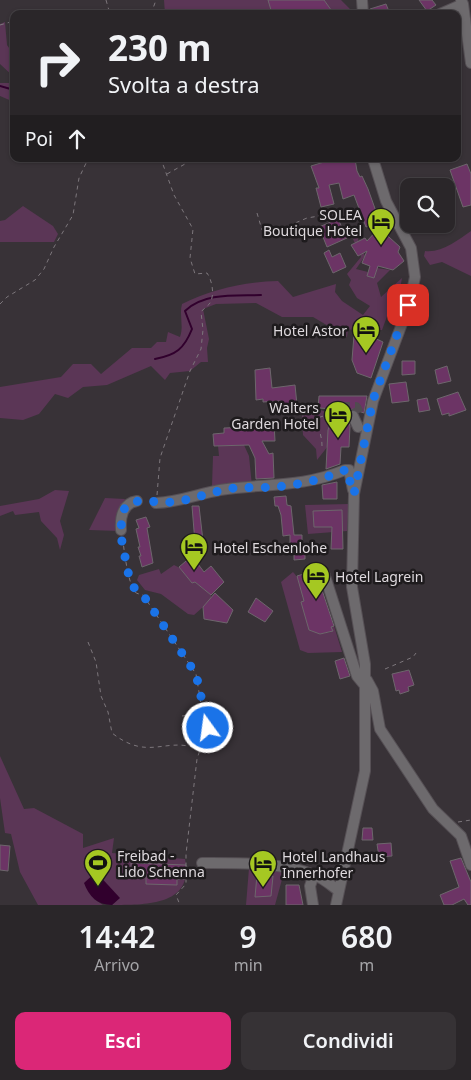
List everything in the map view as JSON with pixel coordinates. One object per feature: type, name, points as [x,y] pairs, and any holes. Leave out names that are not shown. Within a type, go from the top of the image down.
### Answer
[{"type":"street","points":[[447,10],[462,2],[471,63]]},
{"type":"street","points":[[336,905],[365,771],[366,683],[352,587],[354,494],[373,400],[408,305],[415,277],[411,248],[386,202],[374,162]]},
{"type":"street","points":[[350,417],[358,426]]},
{"type":"street","points":[[156,503],[181,501],[236,488],[278,486],[317,480],[349,470],[354,494]]},
{"type":"street","points":[[121,530],[123,512],[129,503],[137,501]]},
{"type":"street","points":[[324,573],[357,676],[373,691],[380,728],[433,809],[461,836],[471,865]]},
{"type":"street","points":[[202,863],[239,863],[302,871],[314,875],[339,891]]},
{"type":"street","points":[[313,905],[310,886],[314,875]]},
{"type":"path","points":[[0,304],[7,297],[35,280],[44,269],[54,247],[73,215],[79,178],[87,162]]},
{"type":"path","points":[[156,503],[160,458],[190,371],[201,349],[203,330],[201,312],[211,302],[212,294],[207,273],[198,275],[193,271],[190,258],[193,229],[174,195],[163,162]]},
{"type":"path","points":[[166,174],[188,162]]},
{"type":"path","points":[[257,213],[262,230],[267,235],[307,218],[319,216]]},
{"type":"path","points":[[319,427],[311,421],[304,420],[302,410],[306,405],[311,406],[316,418],[319,427],[322,446]]},
{"type":"path","points":[[311,421],[334,412],[350,417]]},
{"type":"path","points":[[121,530],[131,586],[135,592],[143,595],[199,679],[208,728],[199,749],[186,854],[189,864],[186,884],[176,895],[180,905]]},
{"type":"path","points":[[88,642],[96,662],[101,696],[108,712],[112,734],[136,748],[178,745],[199,749]]},
{"type":"path","points":[[385,669],[413,657],[416,653]]},
{"type":"path","points":[[182,716],[204,713]]},
{"type":"path","points":[[208,728],[226,733]]},
{"type":"shaded area","points":[[164,0],[341,0],[351,10],[165,10]]},
{"type":"shaded area","points":[[5,22],[7,45],[10,49],[10,73],[0,64],[0,24]]},
{"type":"shaded area","points":[[0,83],[10,83],[10,100],[0,96]]},
{"type":"shaded area","points":[[23,206],[53,226],[58,234],[54,242],[0,242],[0,221],[5,220]]},
{"type":"shaded area","points":[[471,231],[471,276],[442,262],[430,265],[424,256],[425,251],[444,248]]},
{"type":"shaded area","points":[[357,237],[365,256],[356,269],[368,272],[367,276],[373,278],[377,268],[390,270],[377,283],[381,297],[402,278],[398,300],[393,300],[382,330],[379,330],[376,336],[348,329],[347,337],[313,317],[282,317],[256,303],[216,304],[203,309],[209,339],[207,348],[208,362],[201,362],[190,371],[170,373],[165,380],[151,366],[107,385],[83,387],[68,398],[55,394],[39,414],[23,420],[0,418],[0,387],[61,377],[73,364],[91,364],[101,374],[132,348],[151,348],[157,342],[166,342],[168,332],[180,337],[182,329],[182,304],[217,290],[253,283],[278,281],[293,297],[336,284],[335,292],[342,301],[363,315],[370,306],[357,298],[349,285],[351,280],[347,274],[361,257],[353,239]]},
{"type":"shaded area","points":[[301,404],[314,404],[317,409],[334,414],[328,430],[328,446],[317,460],[316,449],[303,435]]},
{"type":"shaded area","points":[[244,445],[249,456],[252,486],[212,486],[213,456],[219,456],[218,446]]},
{"type":"shaded area","points":[[55,490],[69,491],[60,521],[64,535],[60,550],[57,538],[41,521],[39,512],[15,515],[13,511],[0,516],[0,506],[39,499]]},
{"type":"shaded area","points":[[105,498],[125,499],[116,526],[120,531],[89,530]]},
{"type":"shaded area","points":[[349,504],[347,531],[308,534],[305,505]]},
{"type":"shaded area","points":[[174,565],[180,568],[192,583],[195,582],[211,595],[211,600],[194,615],[188,614],[161,594],[145,590],[137,580],[139,575],[159,569],[161,574]]},
{"type":"shaded area","points":[[293,572],[300,583],[309,630],[314,632],[318,630],[320,634],[331,632],[331,627],[334,626],[342,652],[308,653],[300,650],[281,582]]},
{"type":"shaded area","points":[[0,756],[24,809],[34,808],[83,834],[83,848],[114,838],[112,853],[185,859],[186,874],[183,886],[176,894],[154,903],[112,905],[119,898],[94,899],[103,905],[38,905],[20,872],[11,834],[5,833],[0,798]]},
{"type":"shaded area","points":[[249,868],[284,872],[275,905],[246,905]]},
{"type":"shaded area","name":"Freibad - Lido Schenna","points":[[96,872],[120,898],[112,905],[107,905],[94,899],[86,888],[84,883]]},
{"type":"building","points":[[268,0],[324,0],[331,10],[271,10]]},
{"type":"building","points":[[419,0],[432,0],[436,5],[426,10]]},
{"type":"building","points":[[386,4],[388,10],[370,10]]},
{"type":"building","points":[[324,162],[356,162],[357,171],[360,177],[362,176],[368,189],[378,222],[366,227],[354,195],[343,199],[339,183],[329,185],[334,204],[321,207],[316,188],[319,188],[311,166]]},
{"type":"building","points":[[467,164],[471,174],[471,205],[463,207],[455,184],[455,178],[453,178],[450,170]]},
{"type":"building","points":[[338,219],[347,238],[327,247],[319,227]]},
{"type":"building","points":[[379,228],[400,247],[398,252],[404,261],[393,270],[378,266],[374,278],[367,276],[370,266],[362,263],[367,251],[358,256],[351,245],[365,238],[367,241]]},
{"type":"building","points":[[329,250],[332,257],[340,253],[346,267],[333,273],[324,253]]},
{"type":"building","points":[[354,335],[370,336],[383,342],[371,378],[357,373],[352,360]]},
{"type":"building","points":[[402,361],[415,361],[415,374],[402,375]]},
{"type":"building","points":[[447,366],[451,381],[438,384],[435,370]]},
{"type":"building","points":[[270,368],[272,388],[295,385],[297,405],[281,406],[281,401],[263,402],[263,399],[256,400],[255,370]]},
{"type":"building","points":[[406,382],[409,401],[392,403],[389,384]]},
{"type":"building","points":[[458,392],[466,410],[449,416],[449,413],[442,415],[437,399]]},
{"type":"building","points":[[319,396],[367,396],[364,413],[353,409],[347,412],[350,426],[349,447],[341,447],[340,464],[326,469],[328,430],[336,409],[318,408]]},
{"type":"building","points":[[427,398],[430,410],[419,412],[417,400]]},
{"type":"building","points":[[252,423],[274,423],[275,441],[262,441],[269,454],[273,453],[274,478],[256,479],[255,458],[249,445],[214,446],[213,434],[224,433],[224,428],[252,427]]},
{"type":"building","points":[[337,482],[337,499],[323,499],[322,485]]},
{"type":"building","points":[[286,496],[287,505],[291,506],[294,535],[302,535],[302,548],[305,548],[305,559],[294,560],[294,549],[290,549],[290,535],[283,536],[281,515],[278,506],[275,506],[274,497]]},
{"type":"building","points":[[192,506],[199,506],[203,541],[195,543]]},
{"type":"building","points":[[342,510],[343,549],[331,549],[332,527],[314,527],[313,511]]},
{"type":"building","points":[[146,517],[150,527],[147,528],[153,563],[142,567],[136,529],[139,528],[136,520]]},
{"type":"building","points":[[192,556],[204,572],[211,566],[224,582],[211,595],[195,582],[192,583],[179,567]]},
{"type":"building","points":[[313,571],[315,579],[318,578],[334,626],[331,627],[333,631],[320,634],[309,630],[301,602],[304,601],[297,576]]},
{"type":"building","points":[[215,593],[233,610],[227,623],[204,619],[203,607]]},
{"type":"building","points":[[256,598],[273,611],[265,622],[248,612]]},
{"type":"building","points":[[344,658],[350,676],[340,679],[335,661]]},
{"type":"building","points":[[409,670],[414,685],[408,687],[409,691],[400,694],[399,690],[396,691],[392,674]]},
{"type":"building","points":[[363,828],[372,828],[373,840],[362,840]]},
{"type":"building","points":[[391,843],[392,856],[379,857],[377,844]]},
{"type":"building","points":[[0,845],[10,846],[8,871],[0,870]]},
{"type":"building","points":[[461,858],[471,882],[471,905],[468,905],[464,899],[452,905],[444,905],[440,895],[459,887],[450,861]]},
{"type":"building","points":[[131,863],[186,865],[186,879],[177,879],[177,885],[146,884],[146,874],[131,874]]},
{"type":"building","points":[[257,875],[273,876],[271,896],[255,897]]},
{"type":"building","points":[[286,885],[299,885],[303,905],[286,905]]},
{"type":"waterway","points":[[0,86],[10,89]]},
{"type":"waterway","points":[[155,359],[174,353],[186,342],[192,329],[185,311],[193,305],[221,296],[261,295]]},
{"type":"tunnel","points":[[340,407],[356,407],[359,413]]},
{"type":"place","name":"SOLEA Boutique Hotel","points":[[381,246]]},
{"type":"place","name":"Hotel Astor","points":[[366,354]]},
{"type":"place","name":"Walters Garden Hotel","points":[[338,439]]},
{"type":"place","name":"Hotel Eschenlohe","points":[[194,571]]},
{"type":"place","name":"Hotel Lagrein","points":[[316,600]]},
{"type":"place","name":"Freibad - Lido Schenna","points":[[98,887]]},
{"type":"place","name":"Hotel Landhaus Innerhofer","points":[[263,888]]},
{"type":"route","points":[[208,728],[201,704],[199,679],[143,595],[135,592],[131,586],[128,563],[124,553],[121,525],[123,512],[129,503],[137,501],[175,502],[236,488],[278,486],[317,480],[345,470],[349,470],[354,494],[362,446],[373,400],[408,305]]}]
